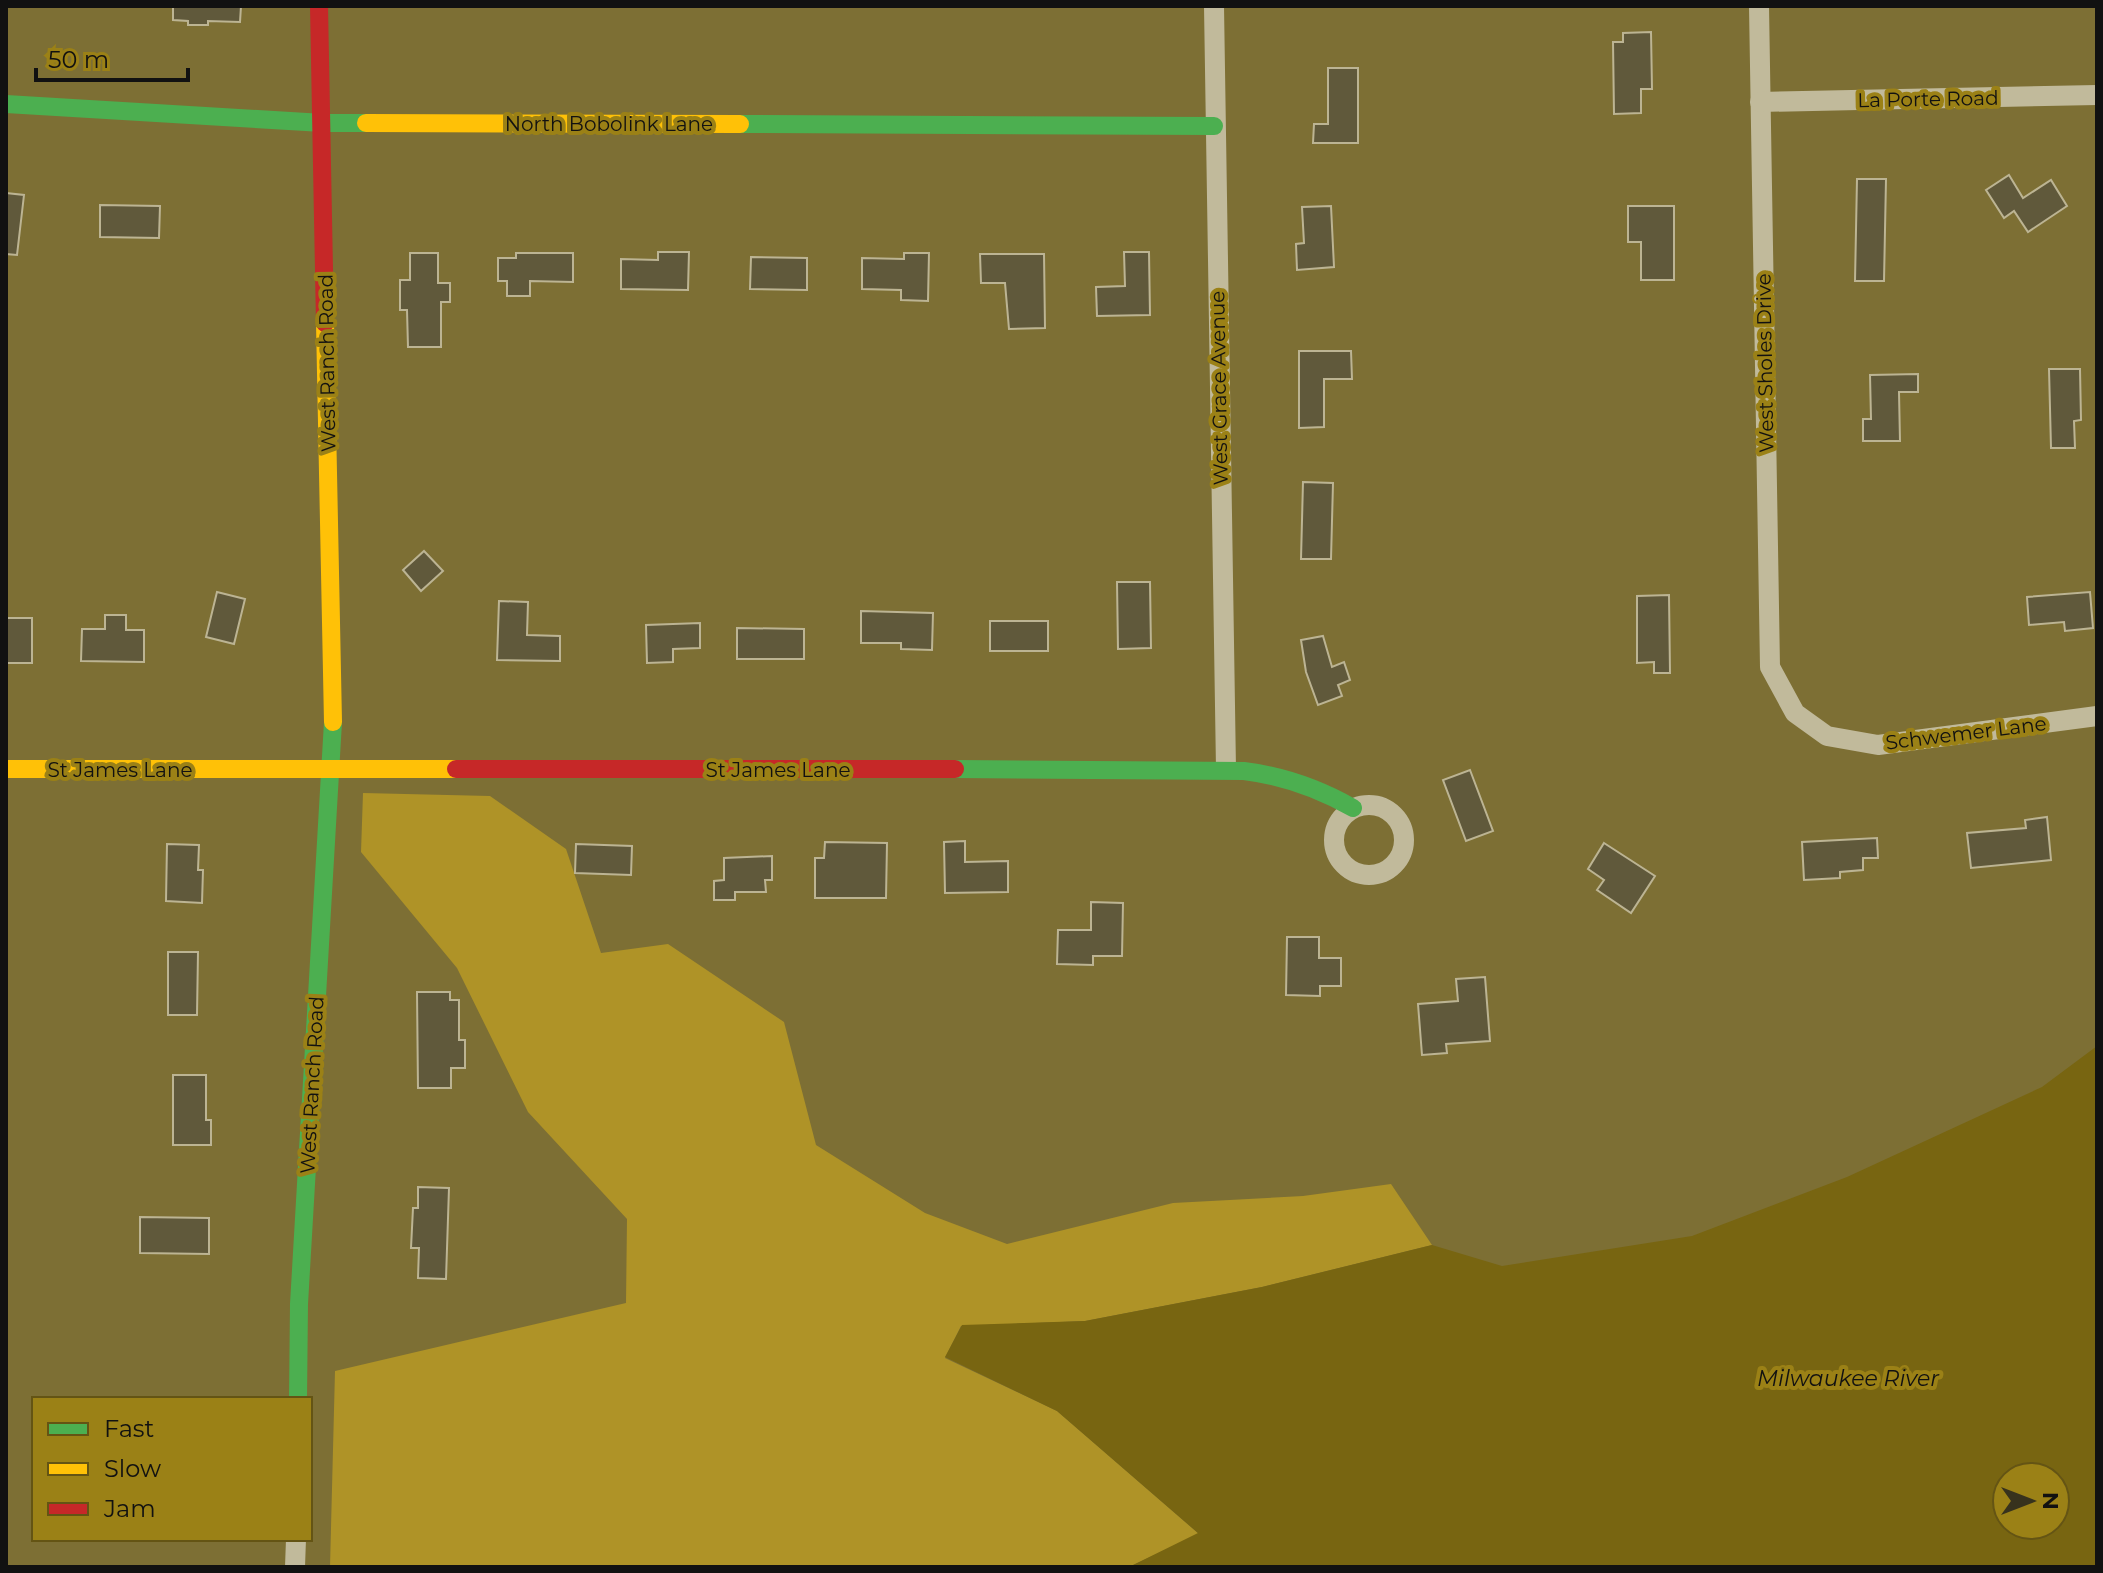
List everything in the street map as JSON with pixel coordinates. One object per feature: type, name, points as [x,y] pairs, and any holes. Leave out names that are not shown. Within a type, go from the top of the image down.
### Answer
[{"type":"street","name":"West Ranch Road","points":[[298,1397],[299,1304],[333,720],[319,6]]},
{"type":"street","name":"West Grace Avenue","points":[[1214,6],[1226,769]]},
{"type":"street","name":"West Sholes Drive","points":[[1759,6],[1770,667],[1795,713]]},
{"type":"street","name":"La Porte Road","points":[[1760,102],[2097,95]]},
{"type":"street","name":"North Bobolink Lane","points":[[6,104],[323,123],[1214,126]]},
{"type":"street","name":"Schwemer Lane","points":[[1795,713],[1827,736],[1878,745],[2097,716]]},
{"type":"street","name":"St James Lane","points":[[6,769],[1226,769],[1255,771],[1305,782],[1353,808]]},
{"type":"street","points":[[295,1567],[296,1541]]},
{"type":"shaded area","points":[[363,793],[490,796],[566,849],[601,953],[668,944],[784,1022],[816,1145],[925,1213],[1007,1244],[1173,1203],[1303,1196],[1391,1184],[1432,1245],[1262,1287],[1085,1321],[961,1326],[945,1358],[1057,1411],[1199,1534],[1129,1567],[330,1567],[335,1371],[626,1303],[627,1219],[528,1112],[457,968],[361,852]]},
{"type":"water","name":"Milwaukee River","points":[[2097,1046],[2097,1567],[1129,1567],[1198,1533],[1057,1411],[945,1357],[962,1325],[1085,1321],[1262,1287],[1432,1245],[1502,1266],[1692,1236],[1847,1177],[2042,1087]]},
{"type":"building","points":[[173,6],[241,6],[240,22],[208,21],[208,25],[188,25],[188,21],[173,20]]},
{"type":"building","points":[[1651,32],[1652,89],[1641,89],[1641,113],[1614,114],[1613,42],[1623,42],[1623,33]]},
{"type":"building","points":[[1328,68],[1358,68],[1358,143],[1313,143],[1314,124],[1328,124]]},
{"type":"building","points":[[2009,175],[2023,198],[2051,180],[2067,206],[2028,232],[2014,211],[2004,218],[1986,190]]},
{"type":"building","points":[[1857,179],[1886,179],[1884,281],[1855,281]]},
{"type":"building","points":[[6,193],[24,195],[17,255],[6,254]]},
{"type":"building","points":[[100,205],[160,206],[159,238],[100,237]]},
{"type":"building","points":[[1331,206],[1334,267],[1297,270],[1296,244],[1304,243],[1302,207]]},
{"type":"building","points":[[1628,206],[1674,206],[1674,280],[1641,280],[1641,242],[1628,242]]},
{"type":"building","points":[[658,252],[689,252],[688,290],[621,289],[621,259],[658,260]]},
{"type":"building","points":[[1124,252],[1149,252],[1150,315],[1097,316],[1096,287],[1125,286]]},
{"type":"building","points":[[410,253],[438,253],[438,283],[450,283],[450,302],[441,302],[441,347],[408,347],[407,310],[400,310],[400,280],[410,280]]},
{"type":"building","points":[[516,253],[573,253],[573,282],[530,281],[530,296],[507,296],[507,281],[498,281],[498,258],[516,258]]},
{"type":"building","points":[[904,253],[929,253],[928,301],[901,300],[901,290],[862,289],[862,258],[904,259]]},
{"type":"building","points":[[980,254],[1044,254],[1045,328],[1009,329],[1005,283],[981,283]]},
{"type":"building","points":[[751,257],[807,258],[807,290],[750,289]]},
{"type":"building","points":[[1299,351],[1351,351],[1352,379],[1324,379],[1324,427],[1299,428]]},
{"type":"building","points":[[2049,369],[2080,369],[2081,420],[2074,421],[2075,448],[2051,448]]},
{"type":"building","points":[[1918,374],[1918,392],[1899,392],[1900,441],[1863,441],[1863,419],[1871,419],[1870,375]]},
{"type":"building","points":[[1303,482],[1333,483],[1331,559],[1301,559]]},
{"type":"building","points":[[424,551],[443,571],[421,591],[403,570]]},
{"type":"building","points":[[1117,582],[1150,582],[1151,648],[1118,649]]},
{"type":"building","points":[[217,592],[245,599],[234,644],[206,637]]},
{"type":"building","points":[[2090,592],[2093,628],[2065,631],[2064,622],[2029,625],[2027,597]]},
{"type":"building","points":[[1669,595],[1670,673],[1654,673],[1654,662],[1637,663],[1637,596]]},
{"type":"building","points":[[499,601],[528,602],[527,635],[560,636],[560,661],[497,660]]},
{"type":"building","points":[[861,611],[933,613],[932,650],[901,649],[901,643],[861,643]]},
{"type":"building","points":[[105,615],[126,615],[126,630],[144,630],[144,662],[81,661],[82,629],[105,629]]},
{"type":"building","points":[[6,618],[32,618],[32,663],[6,663]]},
{"type":"building","points":[[990,621],[1048,621],[1048,651],[990,651]]},
{"type":"building","points":[[700,623],[700,648],[673,649],[673,662],[647,663],[646,625]]},
{"type":"building","points":[[737,628],[804,629],[804,659],[737,659]]},
{"type":"building","points":[[1323,636],[1332,667],[1344,662],[1350,680],[1338,685],[1342,696],[1318,705],[1306,672],[1301,640]]},
{"type":"building","points":[[1470,770],[1493,831],[1466,841],[1443,780]]},
{"type":"building","points":[[2047,817],[2051,860],[1971,868],[1967,833],[2026,828],[2025,820]]},
{"type":"building","points":[[1877,838],[1878,858],[1863,858],[1863,870],[1840,872],[1840,878],[1804,880],[1802,842]]},
{"type":"building","points":[[965,841],[965,862],[1008,861],[1008,892],[945,893],[944,842]]},
{"type":"building","points":[[825,842],[887,843],[886,898],[815,898],[815,858],[824,858]]},
{"type":"building","points":[[1604,843],[1655,876],[1631,913],[1597,890],[1604,880],[1588,869]]},
{"type":"building","points":[[167,844],[199,845],[198,870],[203,870],[202,903],[166,901]]},
{"type":"building","points":[[576,844],[632,846],[631,875],[575,873]]},
{"type":"building","points":[[772,856],[772,880],[765,880],[766,892],[735,892],[735,900],[714,900],[714,881],[724,880],[724,858]]},
{"type":"building","points":[[1091,902],[1123,903],[1122,956],[1093,956],[1093,965],[1057,964],[1058,930],[1091,930]]},
{"type":"building","points":[[1287,937],[1319,937],[1319,958],[1341,958],[1341,986],[1320,986],[1320,996],[1286,995]]},
{"type":"building","points":[[168,952],[198,952],[197,1015],[168,1015]]},
{"type":"building","points":[[1485,977],[1490,1041],[1446,1044],[1447,1053],[1422,1055],[1418,1004],[1458,1001],[1456,979]]},
{"type":"building","points":[[417,992],[450,992],[450,1000],[459,1000],[459,1040],[465,1040],[465,1068],[451,1068],[451,1088],[418,1088]]},
{"type":"building","points":[[173,1075],[206,1075],[206,1120],[211,1120],[211,1145],[173,1145]]},
{"type":"building","points":[[418,1187],[449,1188],[446,1279],[418,1278],[419,1248],[411,1248],[413,1208],[418,1208]]},
{"type":"building","points":[[140,1217],[209,1218],[209,1254],[140,1253]]},
{"type":"traffic: fast","points":[[6,104],[366,123]]},
{"type":"traffic: fast","points":[[740,124],[1214,126]]},
{"type":"traffic: fast","points":[[298,1397],[299,1304],[333,722]]},
{"type":"traffic: fast","points":[[955,769],[1244,771],[1300,784],[1353,808]]},
{"type":"traffic: slow","points":[[366,123],[740,124]]},
{"type":"traffic: slow","points":[[325,323],[333,722]]},
{"type":"traffic: slow","points":[[6,769],[456,769]]},
{"type":"traffic: jam","points":[[319,6],[325,323]]},
{"type":"traffic: jam","points":[[456,769],[955,769]]}]
